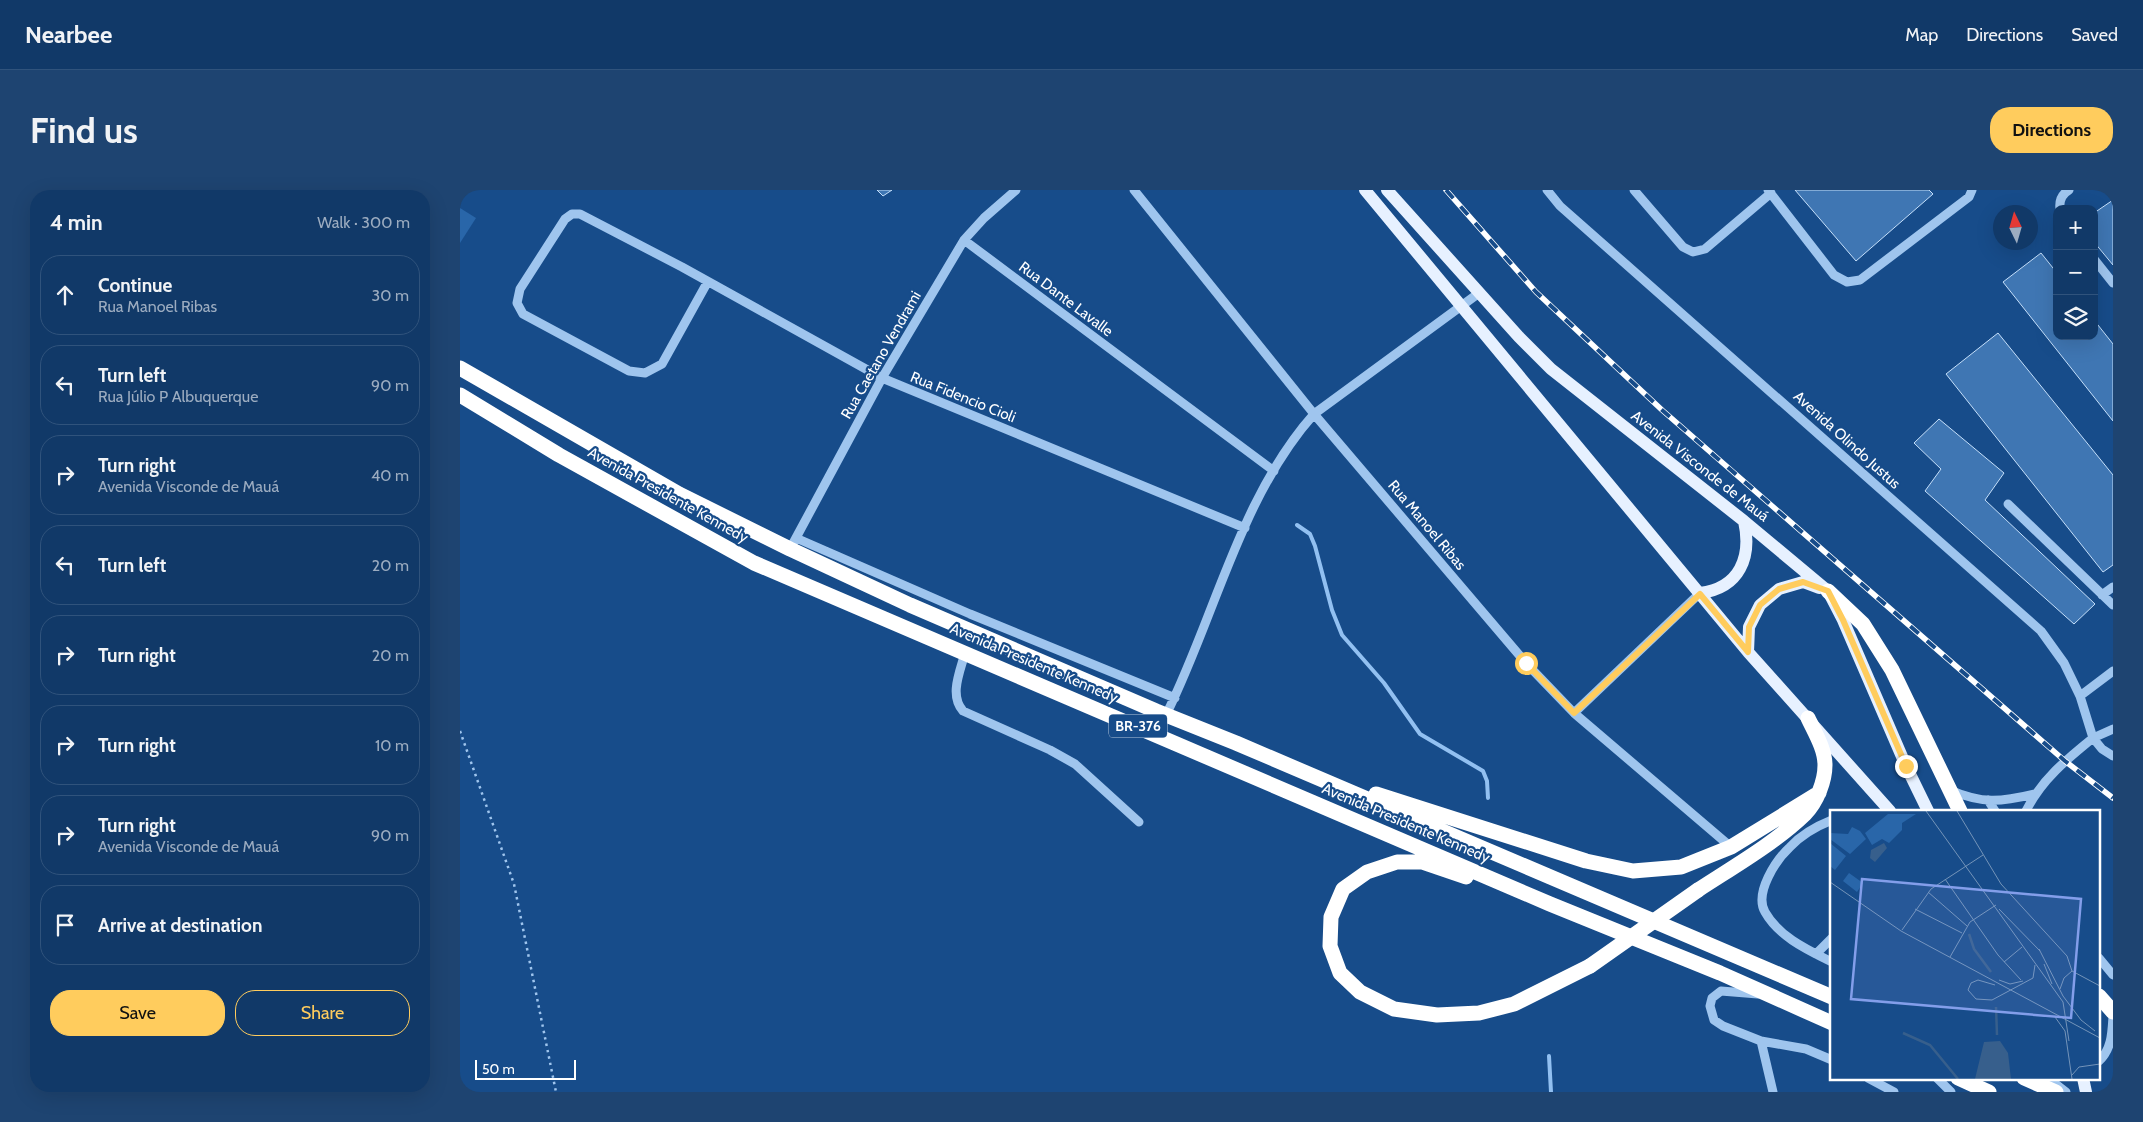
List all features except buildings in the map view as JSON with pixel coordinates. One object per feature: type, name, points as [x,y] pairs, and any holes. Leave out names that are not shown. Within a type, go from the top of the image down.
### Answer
[{"type":"highway","name":"Avenida Presidente Kennedy","points":[[460,368],[679,494],[793,544],[910,605],[1830,996]]},
{"type":"highway","name":"Avenida Presidente Kennedy","points":[[460,396],[559,455],[754,563],[1550,904],[1720,973],[1830,1022]]},
{"type":"highway","points":[[1828,591],[1863,624],[1892,670],[1960,810]]},
{"type":"highway","points":[[1550,904],[1422,862],[1397,862],[1366,872],[1343,889],[1331,917],[1330,946],[1340,973],[1360,992],[1394,1009],[1437,1015],[1479,1013],[1514,1004],[1590,966],[1698,890],[1756,852],[1806,813],[1819,793],[1825,766],[1824,754],[1808,718]]},
{"type":"highway","points":[[1236,743],[1356,788],[1586,862],[1633,871],[1681,867],[1731,847],[1819,793]]},
{"type":"highway","points":[[2100,997],[2113,1012]]},
{"type":"highway","points":[[1963,1080],[1990,1092]]},
{"type":"highway","points":[[2029,1080],[2056,1092]]},
{"type":"main road","points":[[1365,190],[1748,652],[1889,810]]},
{"type":"main road","name":"Avenida Visconde de Mauá","points":[[1387,190],[1479,293],[1551,369],[1744,521],[1828,591],[1843,620],[1906,766],[1928,810]]},
{"type":"main road","points":[[1700,594],[1714,592],[1727,584],[1739,571],[1746,555],[1748,538],[1744,521]]},
{"type":"main road","points":[[1748,652],[1749,627],[1756,612],[1760,605],[1779,589],[1803,582],[1828,591]]},
{"type":"street","name":"Rua Caetano Vendrami","points":[[793,544],[882,378],[964,240],[984,218],[1016,190]]},
{"type":"street","name":"Rua Manoel Ribas","points":[[1134,190],[1314,414],[1526,663],[1574,713],[1731,847]]},
{"type":"street","name":"Avenida Olindo Justus","points":[[1547,190],[1560,206],[2041,631],[2064,663],[2080,696],[2093,738]]},
{"type":"street","points":[[1634,190],[1683,247],[1693,252],[1705,249],[1769,192],[1834,275],[1847,282],[1860,280],[1970,198],[1972,190]]},
{"type":"street","points":[[2059,205],[2064,193],[2068,190]]},
{"type":"street","name":"Rua Fidencio Cioli","points":[[707,282],[662,364],[645,373],[629,371],[523,314],[517,303],[520,289],[565,219],[572,214],[580,214],[682,267],[882,378],[1245,528]]},
{"type":"street","name":"Rua Dante Lavalle","points":[[964,240],[1274,471]]},
{"type":"street","points":[[2098,264],[2113,283]]},
{"type":"street","points":[[1166,715],[1175,698],[1245,528],[1294,437],[1314,414],[1479,293]]},
{"type":"street","points":[[2008,504],[2113,605]]},
{"type":"street","points":[[793,544],[1175,698]]},
{"type":"street","points":[[2102,594],[2113,587]]},
{"type":"street","points":[[1574,713],[1700,594]]},
{"type":"street","points":[[965,653],[955,694],[956,704],[963,711],[1050,750],[1075,764],[1139,822]]},
{"type":"street","points":[[2080,696],[2113,671]]},
{"type":"street","points":[[2026,810],[2034,794],[2065,761],[2093,738],[2113,729]]},
{"type":"street","points":[[2093,738],[2102,749],[2113,756]]},
{"type":"street","points":[[1949,789],[1970,799],[2012,799],[2034,794]]},
{"type":"street","points":[[1988,800],[1994,810]]},
{"type":"street","points":[[1830,821],[1819,826],[1790,847],[1767,878],[1762,902],[1764,911],[1792,941],[1830,961]]},
{"type":"street","points":[[1816,954],[1830,940]]},
{"type":"street","points":[[2100,959],[2113,975]]},
{"type":"street","points":[[1764,994],[1721,992],[1712,998],[1710,1006],[1714,1020],[1723,1026],[1761,1041],[1806,1049],[1830,1059]]},
{"type":"street","points":[[2100,1060],[2104,1056],[2111,1040],[2113,1016]]},
{"type":"street","points":[[1761,1041],[1772,1092]]},
{"type":"street","points":[[1872,1080],[1894,1092]]},
{"type":"street","points":[[1939,1080],[1951,1092]]},
{"type":"street","points":[[2051,1080],[2066,1092]]},
{"type":"street","points":[[2078,1092],[2082,1080]]},
{"type":"path","points":[[460,732],[514,884],[556,1092]]},
{"type":"shaded area","points":[[460,208],[476,218],[460,243]]},
{"type":"waterway","points":[[1297,525],[1310,534],[1315,546],[1332,610],[1342,635],[1384,683],[1420,734],[1483,771],[1487,781],[1488,798]]},
{"type":"waterway","points":[[1549,1056],[1551,1092]]},
{"type":"railway","points":[[1446,190],[1536,292],[1662,410],[2065,761],[2113,798]]},
{"type":"route","points":[[1526,663],[1574,713],[1700,594],[1748,652],[1749,627],[1760,605],[1779,589],[1803,582],[1828,591],[1843,620],[1906,766]]}]
